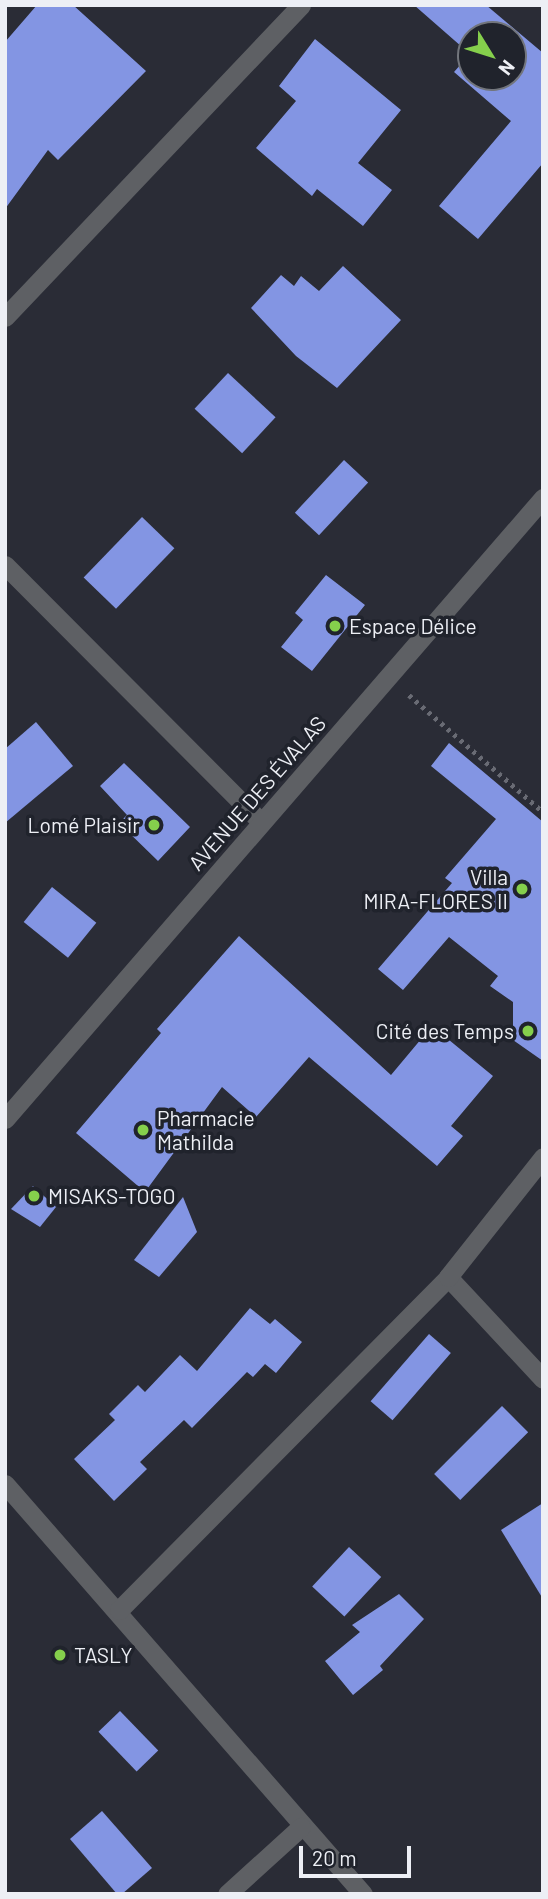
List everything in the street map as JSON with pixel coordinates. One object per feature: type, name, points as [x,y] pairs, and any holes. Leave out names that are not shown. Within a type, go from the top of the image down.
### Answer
[{"type":"street","points":[[5,317],[301,5]]},
{"type":"street","name":"AVENUE DES ÉVALAS","points":[[5,1119],[543,498]]},
{"type":"street","points":[[5,565],[261,822]]},
{"type":"street","points":[[119,1610],[448,1278],[543,1157]]},
{"type":"street","points":[[448,1278],[543,1379]]},
{"type":"street","points":[[5,1484],[119,1610],[301,1827],[363,1894]]},
{"type":"street","points":[[227,1894],[301,1827]]},
{"type":"path","points":[[387,676],[543,812]]},
{"type":"building","points":[[37,5],[73,5],[146,71],[58,160],[48,150],[5,209],[5,42]]},
{"type":"building","points":[[414,5],[486,5],[505,21],[457,21],[457,43]]},
{"type":"building","points":[[315,39],[401,110],[358,163],[392,190],[363,226],[317,189],[312,196],[256,148],[296,101],[279,86]]},
{"type":"building","points":[[527,40],[543,53],[543,163],[478,239],[439,206],[511,121],[476,91],[527,91]]},
{"type":"building","points":[[343,266],[401,320],[337,388],[296,356],[251,308],[281,275],[294,286],[301,276],[319,291]]},
{"type":"building","points":[[228,373],[276,417],[242,453],[195,409]]},
{"type":"building","points":[[344,460],[368,483],[319,535],[295,513]]},
{"type":"building","points":[[142,517],[174,548],[116,609],[84,577]]},
{"type":"building","points":[[326,575],[365,605],[312,671],[281,647],[303,620],[295,613]]},
{"type":"building","points":[[36,722],[73,766],[5,823],[5,749]]},
{"type":"building","points":[[449,743],[543,822],[543,1061],[513,1040],[513,1002],[490,986],[498,976],[449,937],[403,990],[378,969],[452,883],[445,878],[496,819],[431,766]]},
{"type":"building","points":[[124,763],[190,827],[158,861],[119,823],[127,815],[100,786]]},
{"type":"building","points":[[52,887],[96,923],[68,958],[24,922]]},
{"type":"building","points":[[239,936],[391,1075],[432,1026],[493,1076],[451,1126],[463,1136],[437,1166],[309,1057],[256,1117],[222,1087],[145,1192],[76,1133],[161,1033],[157,1029]]},
{"type":"building","name":"MISAKS-TOGO","points":[[33,1186],[56,1207],[40,1227],[11,1209]]},
{"type":"building","points":[[183,1197],[197,1232],[159,1277],[134,1260]]},
{"type":"building","points":[[250,1308],[270,1324],[275,1319],[302,1342],[276,1373],[265,1364],[253,1377],[247,1372],[192,1428],[184,1420],[140,1462],[147,1469],[114,1501],[74,1459],[115,1420],[109,1414],[138,1385],[145,1392],[180,1355],[197,1371]]},
{"type":"building","points":[[429,1334],[451,1353],[392,1420],[371,1401]]},
{"type":"building","points":[[502,1406],[528,1432],[460,1500],[434,1474]]},
{"type":"building","points":[[543,1503],[543,1599],[501,1530]]},
{"type":"building","points":[[349,1547],[381,1577],[344,1617],[312,1586]]},
{"type":"building","points":[[399,1594],[424,1619],[380,1666],[383,1670],[353,1695],[325,1661],[360,1632],[352,1625]]},
{"type":"building","points":[[120,1711],[158,1751],[137,1771],[98,1732]]},
{"type":"building","points":[[102,1811],[152,1868],[122,1894],[117,1894],[70,1839]]},
{"type":"place","name":"Espace Délice","points":[[335,626]]},
{"type":"place","name":"Lomé Plaisir","points":[[154,825]]},
{"type":"place","name":"Villa MIRA-FLORES II","points":[[522,889]]},
{"type":"place","name":"Cité des Temps","points":[[528,1031]]},
{"type":"place","name":"Pharmacie Mathilda","points":[[143,1130]]},
{"type":"place","name":"MISAKS-TOGO","points":[[34,1196]]},
{"type":"place","name":"TASLY","points":[[60,1655]]}]
